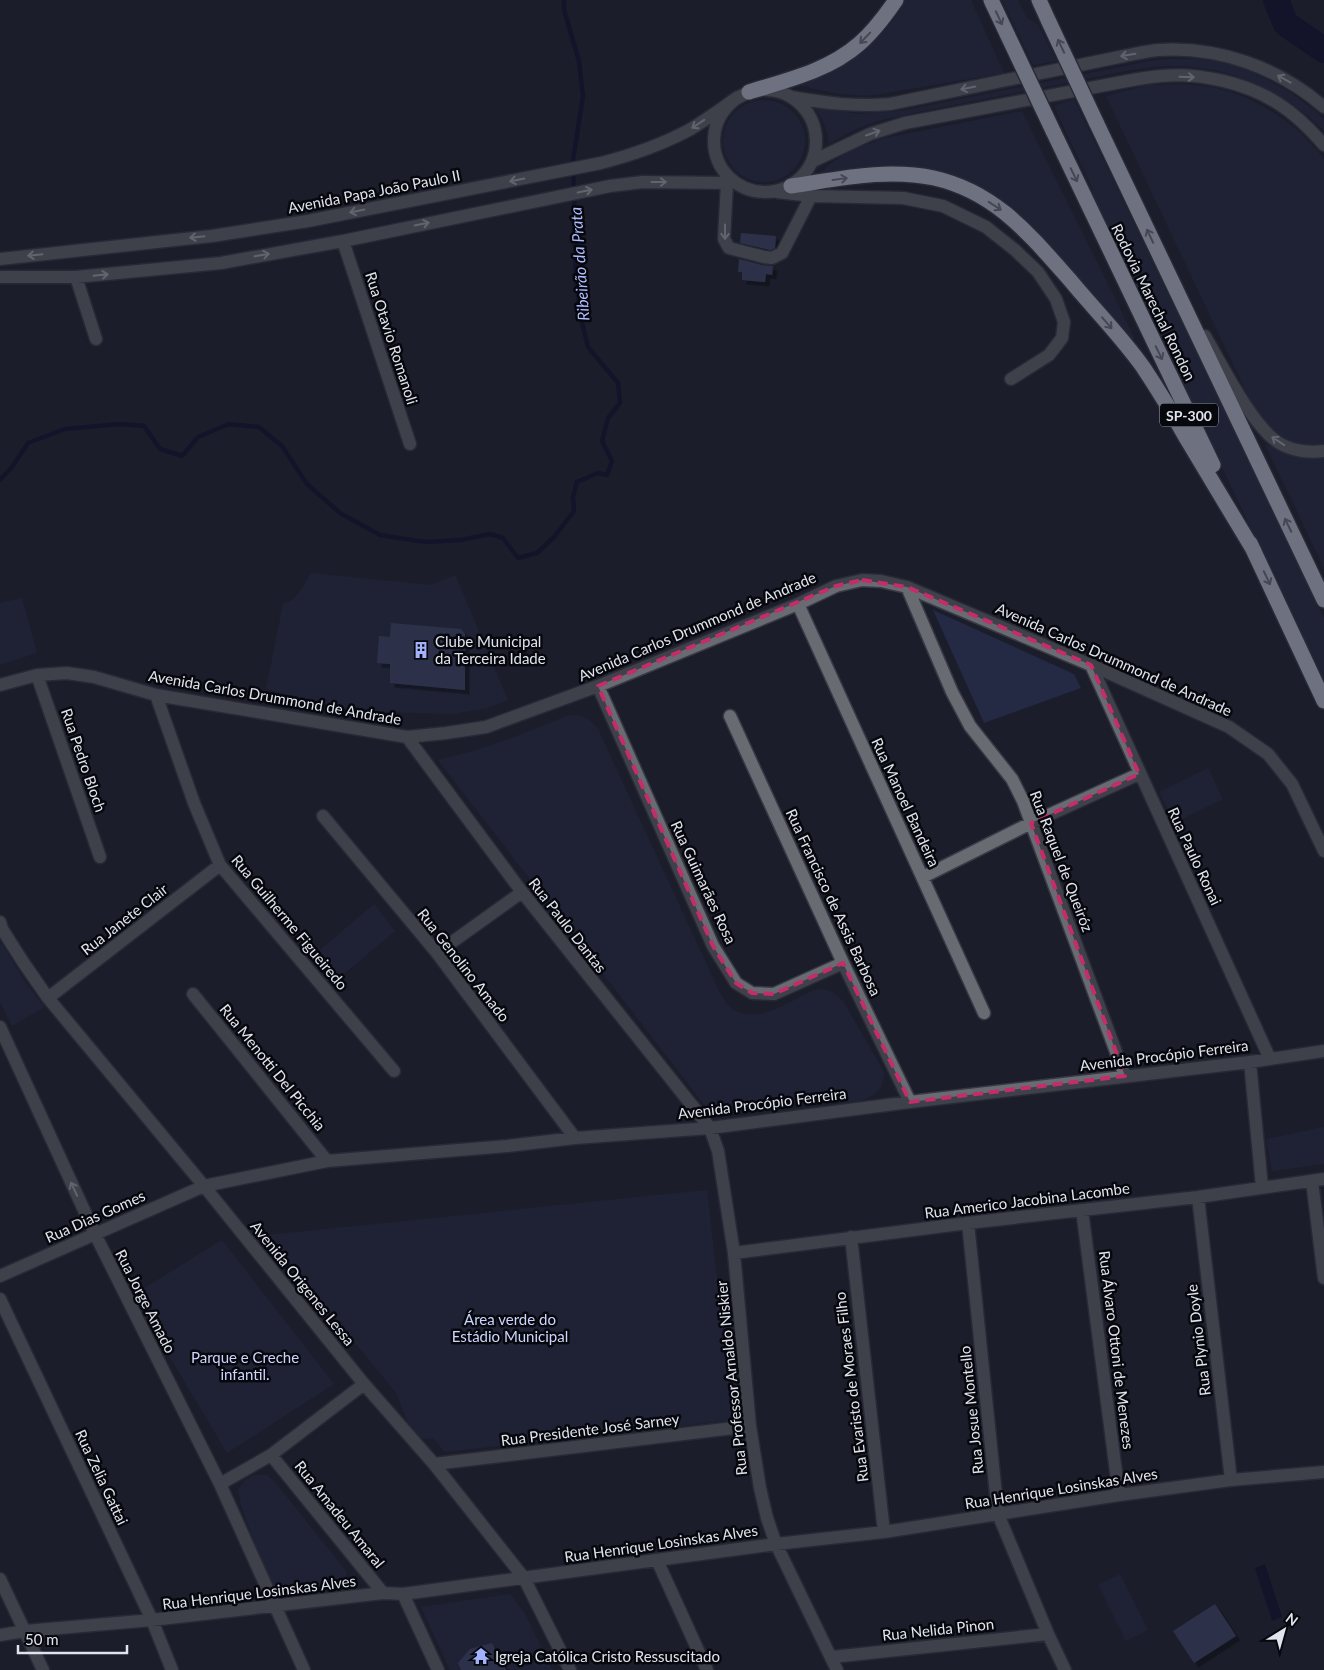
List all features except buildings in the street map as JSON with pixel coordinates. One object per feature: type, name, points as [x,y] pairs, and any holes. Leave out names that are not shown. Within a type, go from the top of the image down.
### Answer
[{"type":"highway","points":[[744,94],[807,74],[837,60],[864,39],[881,22],[896,0]]},
{"type":"highway","name":"Rodovia Marechal Rondon","points":[[991,0],[1324,701]]},
{"type":"highway","name":"Rodovia Marechal Rondon","points":[[1039,0],[1324,600]]},
{"type":"highway","points":[[784,189],[882,173],[911,174],[960,186],[981,196],[1002,210],[1029,234],[1126,344],[1160,392],[1254,551]]},
{"type":"street","points":[[811,196],[782,253],[772,258],[729,248],[724,239],[728,181],[714,152],[714,136],[718,121],[726,107],[744,94],[763,90],[778,91],[791,96],[829,104],[850,106],[890,104],[1159,50],[1193,51],[1227,56],[1258,66],[1303,90],[1324,107]]},
{"type":"street","points":[[813,161],[870,134],[905,123],[1163,76],[1200,77],[1229,82],[1252,90],[1279,104],[1303,122],[1324,145]]},
{"type":"street","name":"Avenida Papa João Paulo II","points":[[0,259],[212,236],[298,222],[601,163],[636,154],[660,144],[690,129],[744,94]]},
{"type":"street","points":[[784,189],[804,175],[813,161],[817,147],[816,132],[811,118],[803,106],[791,96]]},
{"type":"street","points":[[0,277],[76,278],[222,263],[343,241],[610,186],[643,182],[728,181],[760,193],[784,189],[811,196],[903,198],[943,206],[986,227],[1015,250],[1038,272],[1056,299],[1064,322],[1062,338],[1049,355],[1011,379]]},
{"type":"street","name":"Rua Otavio Romanoli","points":[[343,241],[410,444]]},
{"type":"street","points":[[1164,266],[1242,399],[1262,429],[1280,444],[1298,450],[1317,452],[1324,450]]},
{"type":"street","points":[[76,278],[96,339]]},
{"type":"street","name":"Avenida Carlos Drummond de Andrade","points":[[0,685],[37,675],[67,673],[94,677],[156,695],[407,737],[446,733],[486,727],[598,686],[798,604],[836,586],[862,580],[881,581],[907,587],[1091,665],[1229,727],[1268,754],[1292,784],[1324,852]]},
{"type":"street","name":"Rua Raquel de Queiróz","points":[[907,587],[952,692],[970,726],[1012,779],[1024,801],[1124,1076]]},
{"type":"street","name":"Rua Manoel Bandeira","points":[[798,604],[984,1013]]},
{"type":"street","name":"Rua Paulo Ronai","points":[[1091,665],[1270,1059]]},
{"type":"street","name":"Rua Pedro Bloch","points":[[37,675],[100,857]]},
{"type":"street","name":"Rua Guimarães Rosa","points":[[598,686],[713,946],[736,983],[752,993],[774,994],[843,963]]},
{"type":"street","name":"Rua Guilherme Figueiredo","points":[[156,695],[194,803],[220,865],[394,1071]]},
{"type":"street","name":"Rua Francisco de Assis Barbosa","points":[[730,716],[843,963],[910,1102]]},
{"type":"street","name":"Rua Paulo Dantas","points":[[407,737],[522,892],[710,1128]]},
{"type":"street","points":[[923,877],[1031,823],[1139,774]]},
{"type":"street","name":"Rua Genolino Amado","points":[[323,816],[437,953],[575,1138]]},
{"type":"street","name":"Rua Janete Clair","points":[[48,998],[220,865]]},
{"type":"street","points":[[437,953],[522,892]]},
{"type":"street","name":"Avenida Origenes Lessa","points":[[1,927],[48,998],[204,1186],[364,1384],[434,1464],[524,1578],[570,1670]]},
{"type":"street","name":"Rua Menotti Del Picchia","points":[[193,994],[327,1161]]},
{"type":"street","name":"Rua Jorge Amado","points":[[0,1027],[95,1234],[220,1484],[304,1670]]},
{"type":"street","name":"Avenida Procópio Ferreira","points":[[204,1186],[327,1161],[507,1146],[575,1138],[710,1128],[910,1102],[1250,1062],[1324,1051]]},
{"type":"street","points":[[1250,1062],[1262,1187]]},
{"type":"street","name":"Rua Professor Arnaldo Niskier","points":[[710,1128],[718,1151],[734,1253],[750,1426],[766,1518],[776,1544],[837,1670]]},
{"type":"street","points":[[1318,1180],[1324,1278]]},
{"type":"street","name":"Rua Americo Jacobina Lacombe","points":[[734,1253],[850,1237],[1198,1197],[1318,1180]]},
{"type":"street","name":"Rua Dias Gomes","points":[[0,1276],[204,1186]]},
{"type":"street","name":"Rua Plynio Doyle","points":[[1198,1197],[1230,1480]]},
{"type":"street","name":"Rua Álvaro Ottoni de Menezes","points":[[1082,1210],[1119,1495]]},
{"type":"street","name":"Rua Josue Montello","points":[[968,1223],[998,1514],[1065,1670]]},
{"type":"street","name":"Rua Evaristo de Moraes Filho","points":[[850,1237],[884,1532]]},
{"type":"street","name":"Rua Zelia Gattai","points":[[0,1298],[152,1620],[172,1670]]},
{"type":"street","points":[[220,1484],[271,1455],[364,1384]]},
{"type":"street","name":"Rua Presidente José Sarney","points":[[434,1464],[750,1426]]},
{"type":"street","name":"Rua Amadeu Amaral","points":[[271,1455],[383,1593]]},
{"type":"street","name":"Rua Henrique Losinskas Alves","points":[[0,1635],[25,1631],[152,1620],[383,1593],[403,1594],[776,1544],[884,1532],[1119,1495],[1230,1480],[1324,1472]]},
{"type":"street","points":[[657,1560],[707,1670]]},
{"type":"street","points":[[0,1579],[42,1670]]},
{"type":"street","points":[[403,1594],[438,1670]]},
{"type":"street","name":"Rua Nelida Pinon","points":[[832,1657],[1048,1634]]},
{"type":"highlighted area","points":[[862,580],[907,587],[1091,665],[1139,774],[1031,823],[1125,1076],[910,1102],[843,963],[774,994],[752,993],[736,983],[713,946],[598,686],[836,586]]},
{"type":"green space","points":[[906,0],[971,0],[1004,73],[875,95],[837,93],[800,85],[816,80],[861,53],[887,28]]},
{"type":"green space","points":[[1002,0],[1018,0],[1027,18],[1038,25],[1057,61],[1033,65]]},
{"type":"green space","points":[[1171,59],[1212,61],[1247,71],[1275,83],[1324,119],[1324,131],[1308,116],[1272,91],[1232,75],[1212,69],[1190,66],[1154,67],[1125,71],[903,115],[864,126],[829,144],[824,124],[813,106],[858,114],[901,111],[1150,61]]},
{"type":"green space","points":[[1148,85],[1199,85],[1227,91],[1259,104],[1301,134],[1324,159],[1324,443],[1300,444],[1280,435],[1264,420],[1250,400],[1106,96]]},
{"type":"green space","points":[[1074,99],[1324,618],[1324,681],[1091,193],[1093,190],[1054,106]]},
{"type":"green space","points":[[764,100],[780,103],[793,112],[802,125],[805,141],[802,157],[793,170],[780,179],[764,182],[748,179],[735,170],[726,157],[723,141],[726,125],[735,112],[748,103]]},
{"type":"green space","points":[[1022,111],[1134,337],[1132,340],[1031,225],[1005,202],[984,189],[945,174],[905,166],[873,166],[819,175],[833,162],[849,152],[885,138]]},
{"type":"green space","points":[[1265,444],[1293,455],[1324,457],[1324,568]]},
{"type":"green space","points":[[311,573],[431,585],[455,575],[508,700],[487,708],[452,714],[353,711],[266,689],[283,604],[296,596]]},
{"type":"green space","points":[[22,598],[37,653],[0,665],[0,603]]},
{"type":"green space","points":[[933,610],[1074,674],[1081,688],[984,723]]},
{"type":"green space","points":[[569,715],[585,718],[598,729],[719,991],[727,1004],[735,1011],[753,1015],[772,1011],[820,989],[834,993],[843,1001],[884,1072],[882,1084],[875,1094],[860,1101],[706,1107],[438,760],[521,735]]},
{"type":"green space","points":[[1208,768],[1223,799],[1174,823],[1159,792]]},
{"type":"green space","points":[[374,904],[395,931],[333,983],[313,956]]},
{"type":"green space","points":[[2,944],[23,979],[44,1007],[12,1026],[0,1001],[0,945]]},
{"type":"green space","points":[[1324,1127],[1324,1164],[1272,1171],[1266,1139]]},
{"type":"green space","name":"Área verde do Estádio Municipal","points":[[707,1190],[733,1420],[445,1452],[433,1438],[423,1439],[414,1431],[406,1419],[397,1394],[267,1235]]},
{"type":"green space","name":"Parque e Creche infantil.","points":[[222,1240],[334,1384],[227,1453],[133,1295]]},
{"type":"green space","points":[[254,1475],[267,1475],[275,1482],[346,1571],[346,1579],[342,1585],[289,1593],[279,1591],[269,1584],[241,1505],[238,1490],[245,1480]]},
{"type":"green space","points":[[1120,1574],[1148,1630],[1126,1641],[1098,1585]]},
{"type":"green space","points":[[510,1594],[525,1614],[552,1670],[450,1670],[421,1607]]},
{"type":"shaded area","points":[[1265,1564],[1282,1617],[1272,1621],[1255,1568]]},
{"type":"waterway","name":"Ribeirão da Prata","points":[[0,480],[12,467],[28,443],[65,429],[120,424],[144,426],[160,449],[182,456],[198,437],[229,424],[259,427],[282,446],[307,484],[340,513],[380,535],[425,542],[461,540],[490,534],[503,538],[518,558],[537,553],[554,537],[574,511],[573,497],[577,482],[598,473],[607,475],[612,461],[602,441],[608,418],[620,403],[618,383],[588,347],[580,314],[576,277],[573,160],[583,96],[579,61],[564,10],[564,0]]},
{"type":"waterway","points":[[1276,0],[1286,24],[1324,50]]},
{"type":"place","name":"Clube Municipal da Terceira Idade","points":[[421,650]]},
{"type":"place","name":"Igreja Católica Cristo Ressuscitado","points":[[481,1656]]}]
